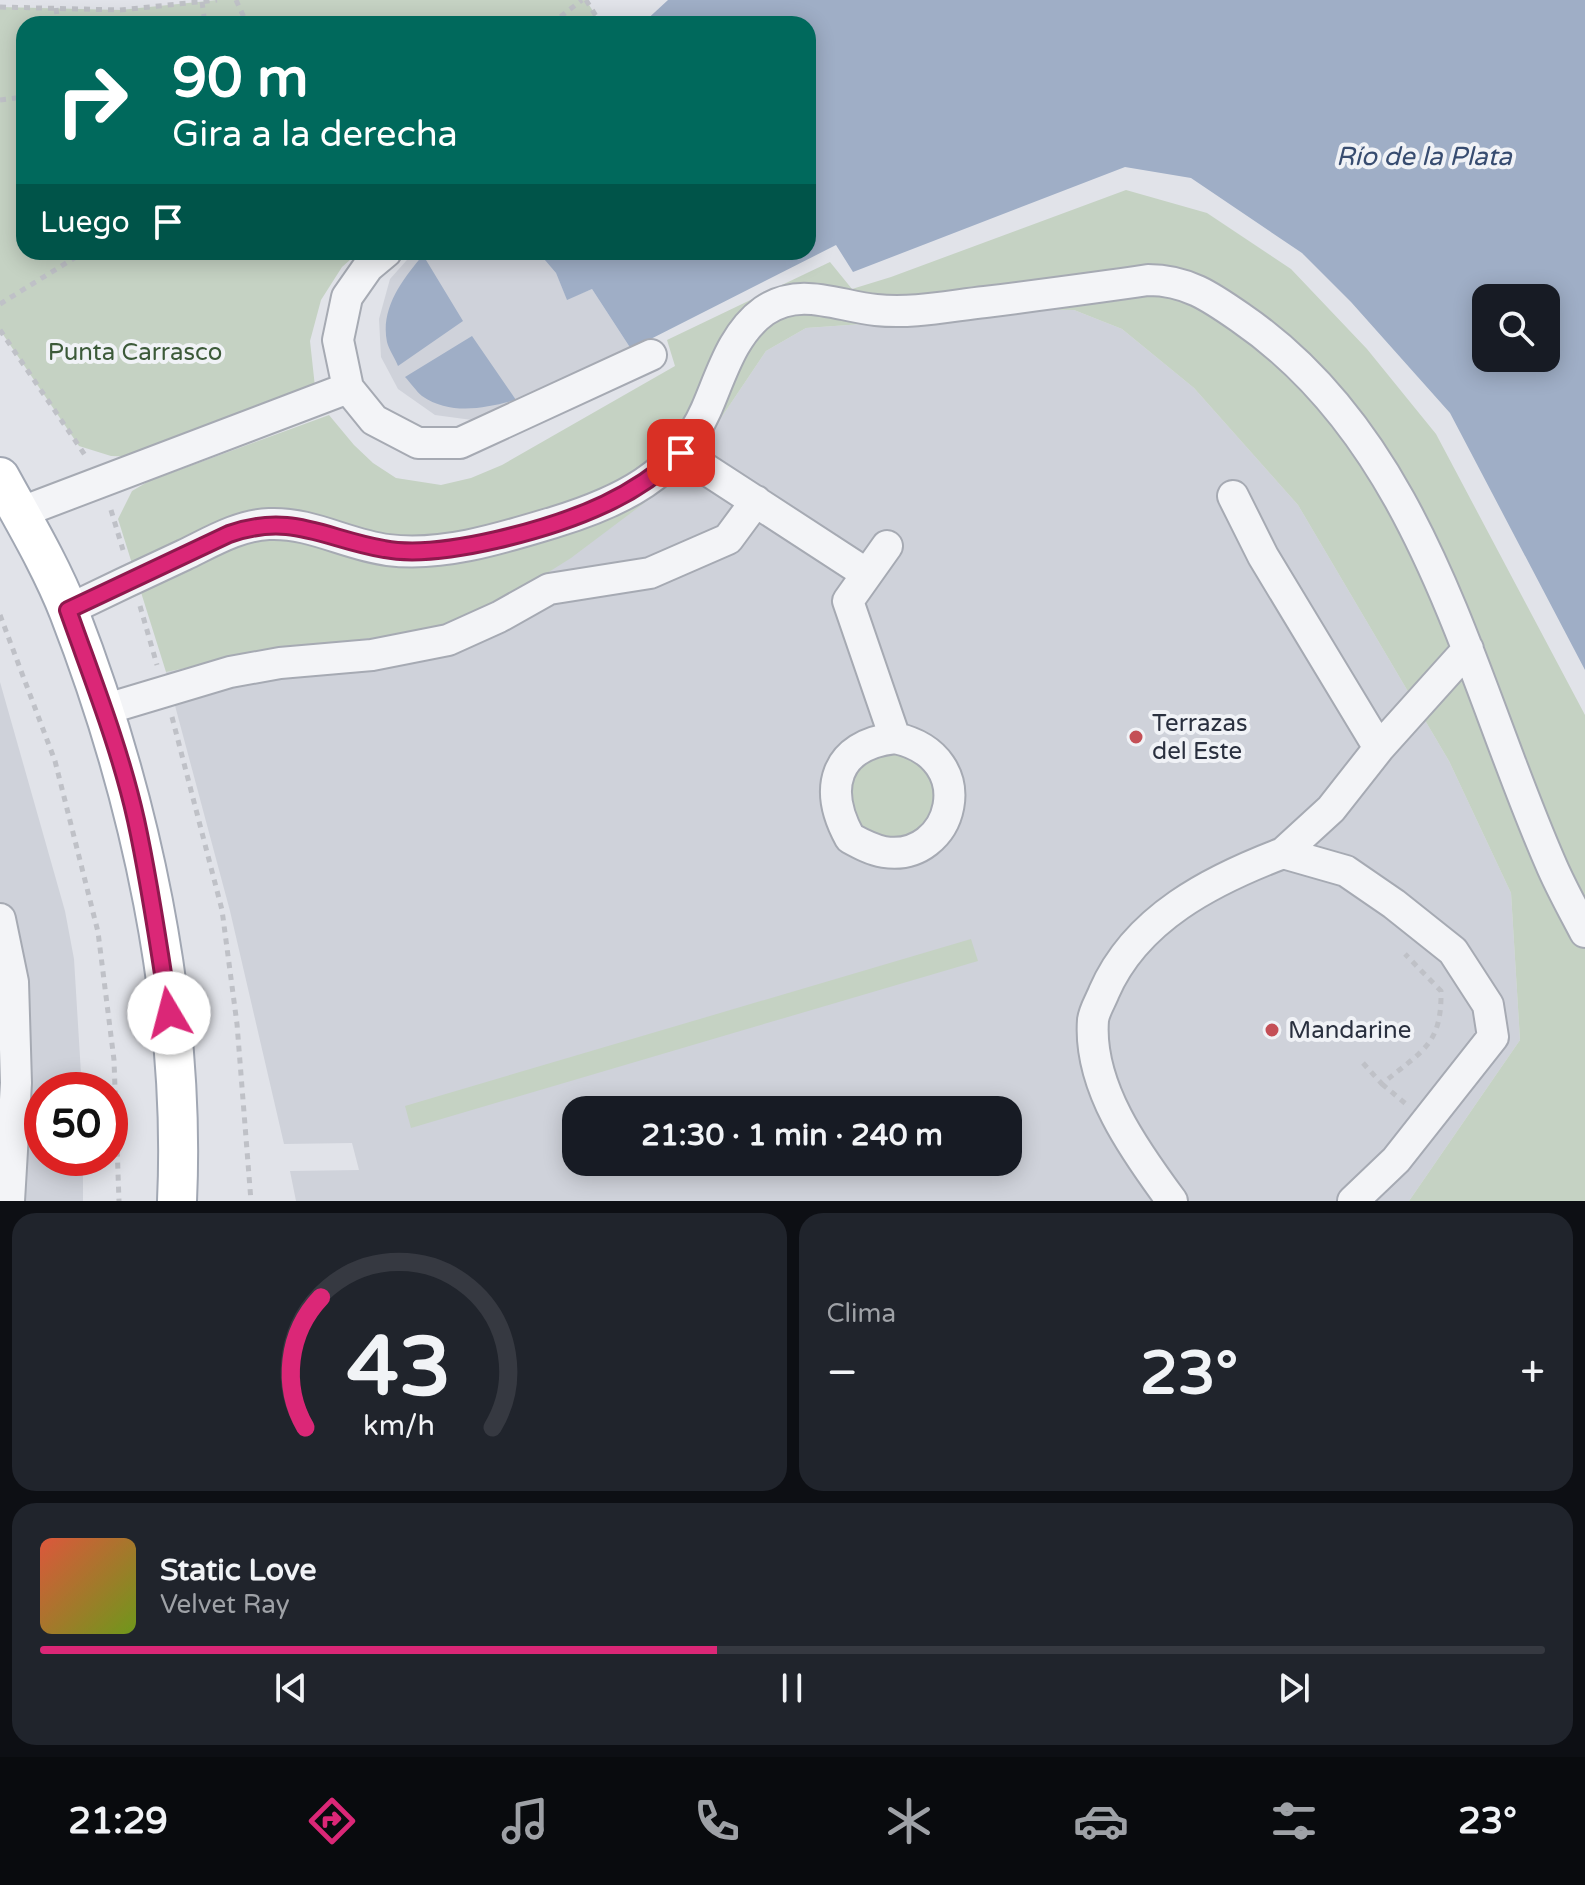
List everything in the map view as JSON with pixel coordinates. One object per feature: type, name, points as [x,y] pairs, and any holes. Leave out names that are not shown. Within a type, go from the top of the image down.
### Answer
[{"type":"main road","points":[[0,477],[68,610],[136,819],[173,1044],[178,1115],[177,1201]]},
{"type":"lane","points":[[376,260],[347,297],[338,340],[348,388],[374,420],[418,443],[460,443],[651,355]]},
{"type":"lane","points":[[68,610],[249,527],[288,524],[387,550],[422,551],[515,534],[604,505],[641,485],[681,453],[695,432],[722,370],[742,334],[765,311],[784,301],[806,298],[875,310],[928,309],[1148,280],[1175,282],[1201,291],[1258,330],[1298,363],[1332,400],[1373,455],[1408,512],[1468,649],[1550,863],[1585,932]]},
{"type":"lane","points":[[19,513],[348,388]]},
{"type":"lane","points":[[681,453],[867,574]]},
{"type":"lane","points":[[1233,496],[1263,556],[1379,748]]},
{"type":"lane","points":[[103,710],[230,672],[280,663],[332,661],[448,640],[499,617],[549,589],[650,573],[728,539],[756,501]]},
{"type":"lane","points":[[887,546],[848,601],[895,738]]},
{"type":"lane","points":[[1172,1201],[1130,1145],[1110,1103],[1097,1057],[1093,1018],[1112,974],[1161,917],[1197,892],[1241,869],[1283,853],[1331,809],[1379,748],[1468,649]]},
{"type":"lane","points":[[1283,853],[1346,871],[1394,904],[1453,951],[1488,1005],[1493,1037],[1396,1160],[1353,1201]]},
{"type":"lane","points":[[0,919],[13,982],[15,1055],[9,1201]]},
{"type":"path","points":[[0,7],[120,10],[217,0]]},
{"type":"path","points":[[562,16],[584,0]]},
{"type":"path","points":[[56,8],[57,16]]},
{"type":"path","points":[[0,304],[71,260]]},
{"type":"path","points":[[0,615],[55,761],[98,932],[114,1060],[119,1201]]},
{"type":"path","points":[[1363,1063],[1382,1084],[1434,1039],[1442,1015],[1441,991],[1400,950]]},
{"type":"path","points":[[237,1024],[251,1201]]},
{"type":"shaded area","points":[[407,260],[545,260],[556,273],[567,299],[592,289],[631,349],[501,418],[472,420],[435,415],[398,389],[381,357],[379,319],[390,279]]},
{"type":"shaded area","points":[[1012,309],[1074,310],[1122,329],[1194,388],[1298,505],[1449,761],[1511,893],[1520,1040],[1409,1201],[296,1201],[290,1171],[359,1170],[352,1143],[284,1144],[230,911],[166,672],[261,653],[684,473],[766,351],[806,328],[962,317]]},
{"type":"shaded area","points":[[0,682],[65,911],[74,959],[81,1072],[24,1072],[24,1176],[83,1176],[83,1201],[0,1201]]},
{"type":"green space","name":"Punta Carrasco","points":[[217,0],[586,0],[596,16],[16,16],[16,260],[350,260],[321,300],[310,341],[315,387],[139,457],[111,456],[79,446],[0,330],[0,7],[120,10]]},
{"type":"green space","points":[[1126,190],[1207,213],[1291,269],[1367,349],[1436,434],[1585,715],[1585,1201],[1409,1201],[1520,1040],[1511,893],[1449,761],[1298,505],[1194,388],[1122,329],[1074,310],[1013,309],[962,317],[806,328],[766,351],[684,473],[571,558],[517,592],[430,630],[261,653],[166,672],[118,519],[132,491],[149,481],[329,415],[373,463],[396,478],[441,485],[471,478],[502,465],[675,366],[667,340],[830,262],[852,289]]},
{"type":"green space","points":[[892,753],[908,757],[922,766],[931,780],[935,796],[931,812],[922,826],[908,835],[892,839],[876,835],[862,826],[853,812],[849,796],[853,780],[862,766],[876,757]]},
{"type":"green space","points":[[971,939],[978,961],[411,1128],[405,1106]]},
{"type":"water","name":"Río de la Plata","points":[[668,0],[1585,0],[1585,670],[1450,413],[1351,302],[1302,253],[1191,178],[1125,167],[853,272],[836,245],[816,255],[816,16],[651,16]]},
{"type":"water","points":[[419,260],[426,260],[463,321],[398,366],[387,342],[386,329],[390,306],[401,284]]},
{"type":"water","name":"Río de la Plata","points":[[545,260],[806,260],[631,349],[592,289],[567,300],[556,273]]},
{"type":"water","points":[[472,336],[516,400],[481,408],[445,406],[422,396],[405,377]]},
{"type":"place","name":"Terrazas del Este","points":[[1136,737]]},
{"type":"place","name":"Mandarine","points":[[1272,1030]]},
{"type":"route","points":[[169,1013],[136,819],[68,610],[249,527],[288,524],[387,550],[422,551],[515,534],[604,505],[641,485],[681,453]]}]
